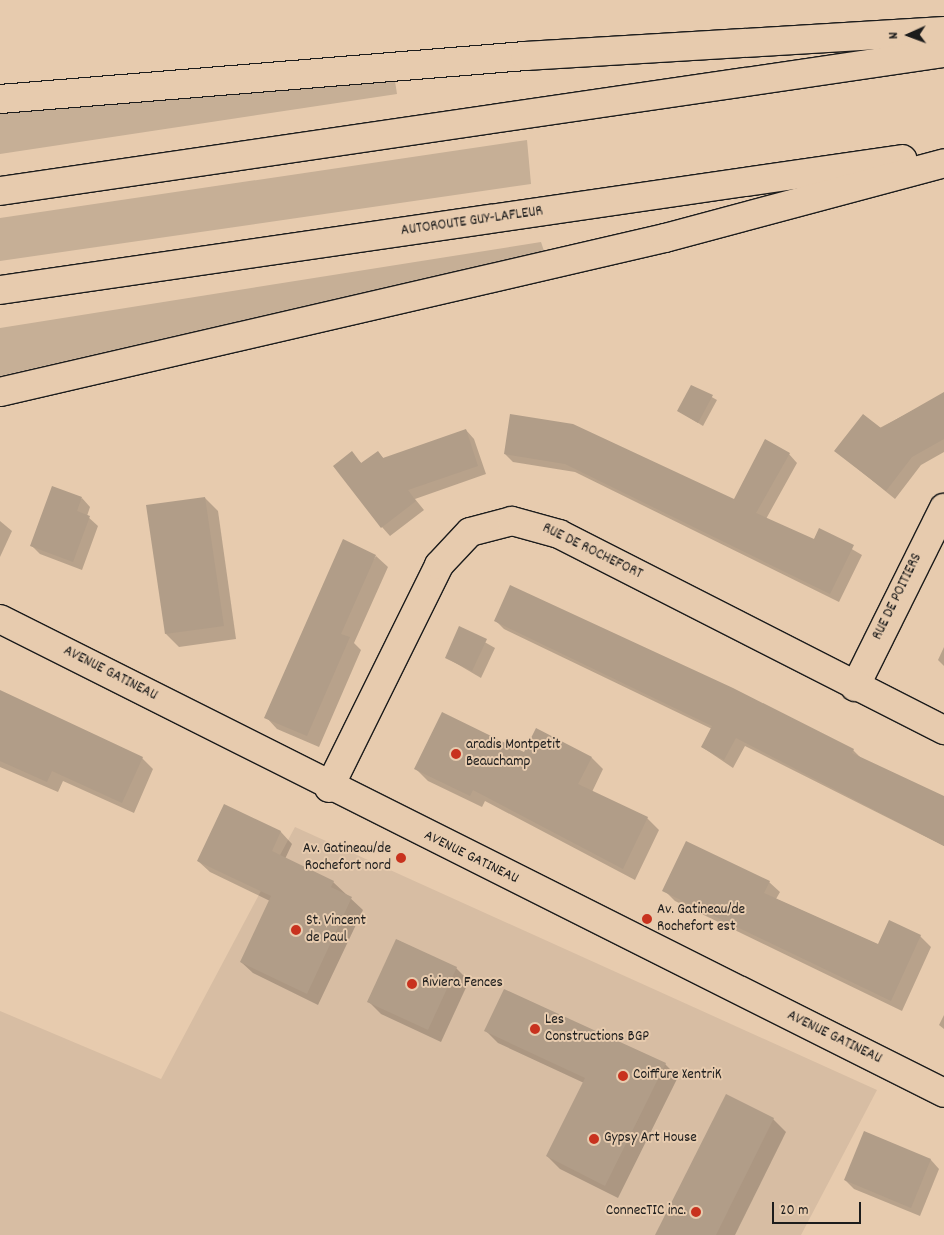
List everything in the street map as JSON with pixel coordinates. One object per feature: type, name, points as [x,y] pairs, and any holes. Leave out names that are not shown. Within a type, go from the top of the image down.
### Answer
[{"type":"main road","points":[[0,99],[525,56],[944,31]]},
{"type":"main road","points":[[0,191],[944,53]]},
{"type":"main road","name":"AUTOROUTE GUY-LAFLEUR","points":[[0,290],[944,153]]},
{"type":"main road","points":[[0,392],[665,238],[944,163]]},
{"type":"main road","name":"RUE DE POITIERS","points":[[855,686],[944,508]]},
{"type":"main road","name":"RUE DE ROCHEFORT","points":[[330,788],[439,565],[470,532],[492,524],[535,524],[558,534],[944,730]]},
{"type":"main road","name":"AVENUE GATINEAU","points":[[0,619],[330,788],[944,1093]]},
{"type":"shaded area","points":[[395,81],[397,94],[0,154],[0,113]]},
{"type":"shaded area","points":[[527,140],[531,184],[0,261],[0,218]]},
{"type":"shaded area","points":[[541,242],[544,251],[0,376],[0,328]]},
{"type":"shaded area","points":[[295,827],[877,1090],[801,1235],[0,1235],[0,1011],[161,1079]]},
{"type":"building","points":[[691,385],[713,395],[698,423],[677,411]]},
{"type":"building","points":[[944,392],[944,439],[912,457],[886,491],[834,451],[863,414],[881,428]]},
{"type":"building","points":[[510,414],[573,424],[734,499],[765,439],[790,453],[756,513],[814,539],[819,528],[854,545],[830,594],[565,464],[504,454]]},
{"type":"building","points":[[466,429],[478,466],[408,490],[416,501],[381,528],[333,466],[352,451],[361,463],[378,451],[383,458]]},
{"type":"building","points":[[52,486],[82,497],[77,511],[90,516],[73,562],[30,546]]},
{"type":"building","points":[[205,497],[224,626],[165,634],[146,505]]},
{"type":"building","points":[[343,539],[376,555],[341,634],[350,637],[307,736],[264,718]]},
{"type":"building","points":[[510,585],[733,688],[854,749],[852,753],[944,796],[944,846],[736,738],[724,760],[701,747],[712,726],[494,621]]},
{"type":"building","points":[[459,626],[487,639],[472,671],[445,658]]},
{"type":"building","points":[[0,690],[143,757],[122,803],[52,771],[47,782],[0,761]]},
{"type":"building","points":[[442,712],[524,752],[536,728],[592,757],[578,784],[648,817],[623,869],[473,790],[470,796],[414,769]]},
{"type":"building","name":"St. Vincent de Paul","points":[[224,804],[281,831],[272,851],[334,881],[331,887],[352,897],[307,994],[240,962],[271,896],[197,861]]},
{"type":"building","points":[[686,841],[770,881],[764,893],[878,944],[889,920],[921,935],[891,1001],[662,891]]},
{"type":"building","name":"Riviera Fences","points":[[396,939],[457,967],[428,1030],[367,1002]]},
{"type":"building","points":[[504,989],[666,1063],[605,1186],[546,1156],[585,1078],[484,1031]]},
{"type":"building","points":[[726,1094],[774,1118],[716,1235],[655,1235]]},
{"type":"building","points":[[864,1131],[931,1159],[911,1208],[844,1180]]},
{"type":"place","name":"aradis Montpetit Beauchamp","points":[[456,754]]},
{"type":"place","name":"Av. Gatineau/de Rochefort nord","points":[[401,858]]},
{"type":"place","name":"Av. Gatineau/de Rochefort est","points":[[647,919]]},
{"type":"place","name":"St. Vincent de Paul","points":[[296,930]]},
{"type":"place","name":"Riviera Fences","points":[[412,984]]},
{"type":"place","name":"Les Constructions BGP","points":[[535,1029]]},
{"type":"place","name":"Coiffure XentriK","points":[[623,1076]]},
{"type":"place","name":"Gypsy Art House","points":[[594,1139]]},
{"type":"place","name":"ConnecTIC inc.","points":[[696,1212]]}]
